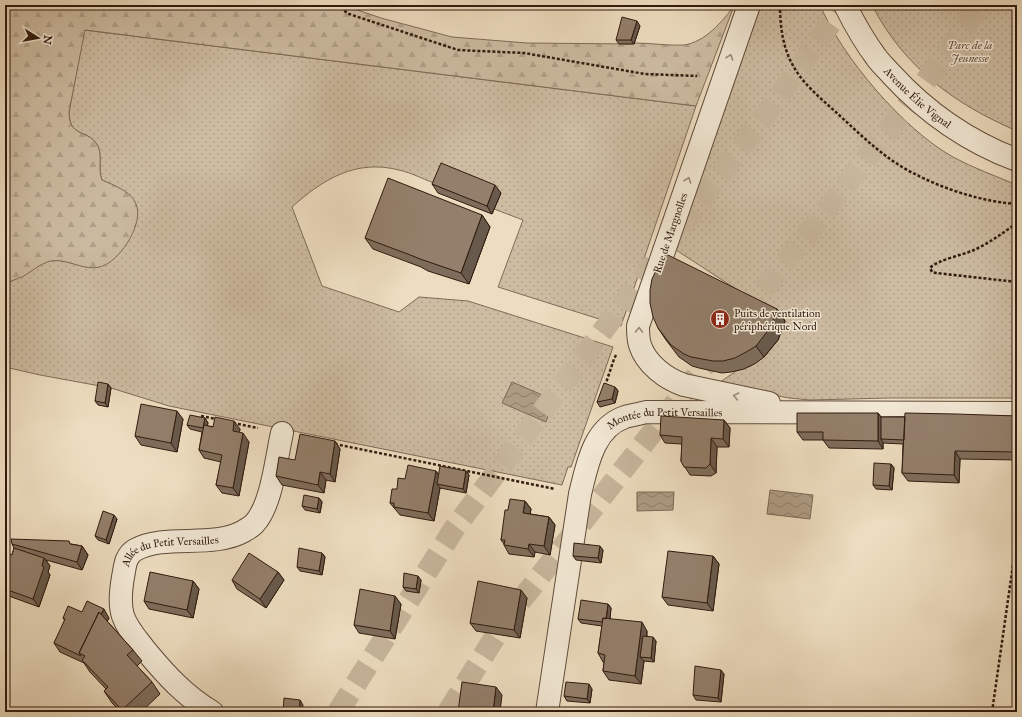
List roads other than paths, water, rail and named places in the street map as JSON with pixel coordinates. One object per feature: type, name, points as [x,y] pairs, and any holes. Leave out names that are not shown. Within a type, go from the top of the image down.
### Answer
[{"type":"street","name":"Rue de Margnolles","points":[[749,5],[638,326],[640,344],[646,357],[658,370],[672,381],[684,385],[815,412]]},
{"type":"street","name":"Avenue Élie Vignal","points":[[845,5],[855,26],[876,58],[901,85],[926,108],[955,129],[989,148],[1017,160]]},
{"type":"street","name":"Montée du Petit Versailles","points":[[547,712],[580,494],[587,467],[597,439],[609,426],[624,417],[646,412],[1017,413]]},
{"type":"street","name":"Allée du Petit Versailles","points":[[212,712],[182,691],[167,676],[128,629],[122,614],[121,595],[125,563],[128,555],[144,546],[212,540],[238,534],[253,525],[264,510],[270,492],[282,433]]},
{"type":"water","points":[[512,382],[554,400],[546,422],[502,403]]},
{"type":"water","points":[[770,490],[813,495],[810,519],[767,514]]},
{"type":"water","points":[[637,492],[674,492],[673,510],[637,511]]},
{"type":"tunnel","points":[[338,712],[454,529],[774,103],[844,5]]},
{"type":"tunnel","points":[[448,712],[505,621],[909,104],[981,5]]},
{"type":"place","name":"Puits de ventilation périphérique Nord","points":[[720,319]]},
{"type":"park label","name":"Parc de la Jeunesse","points":[[970,51]]}]
